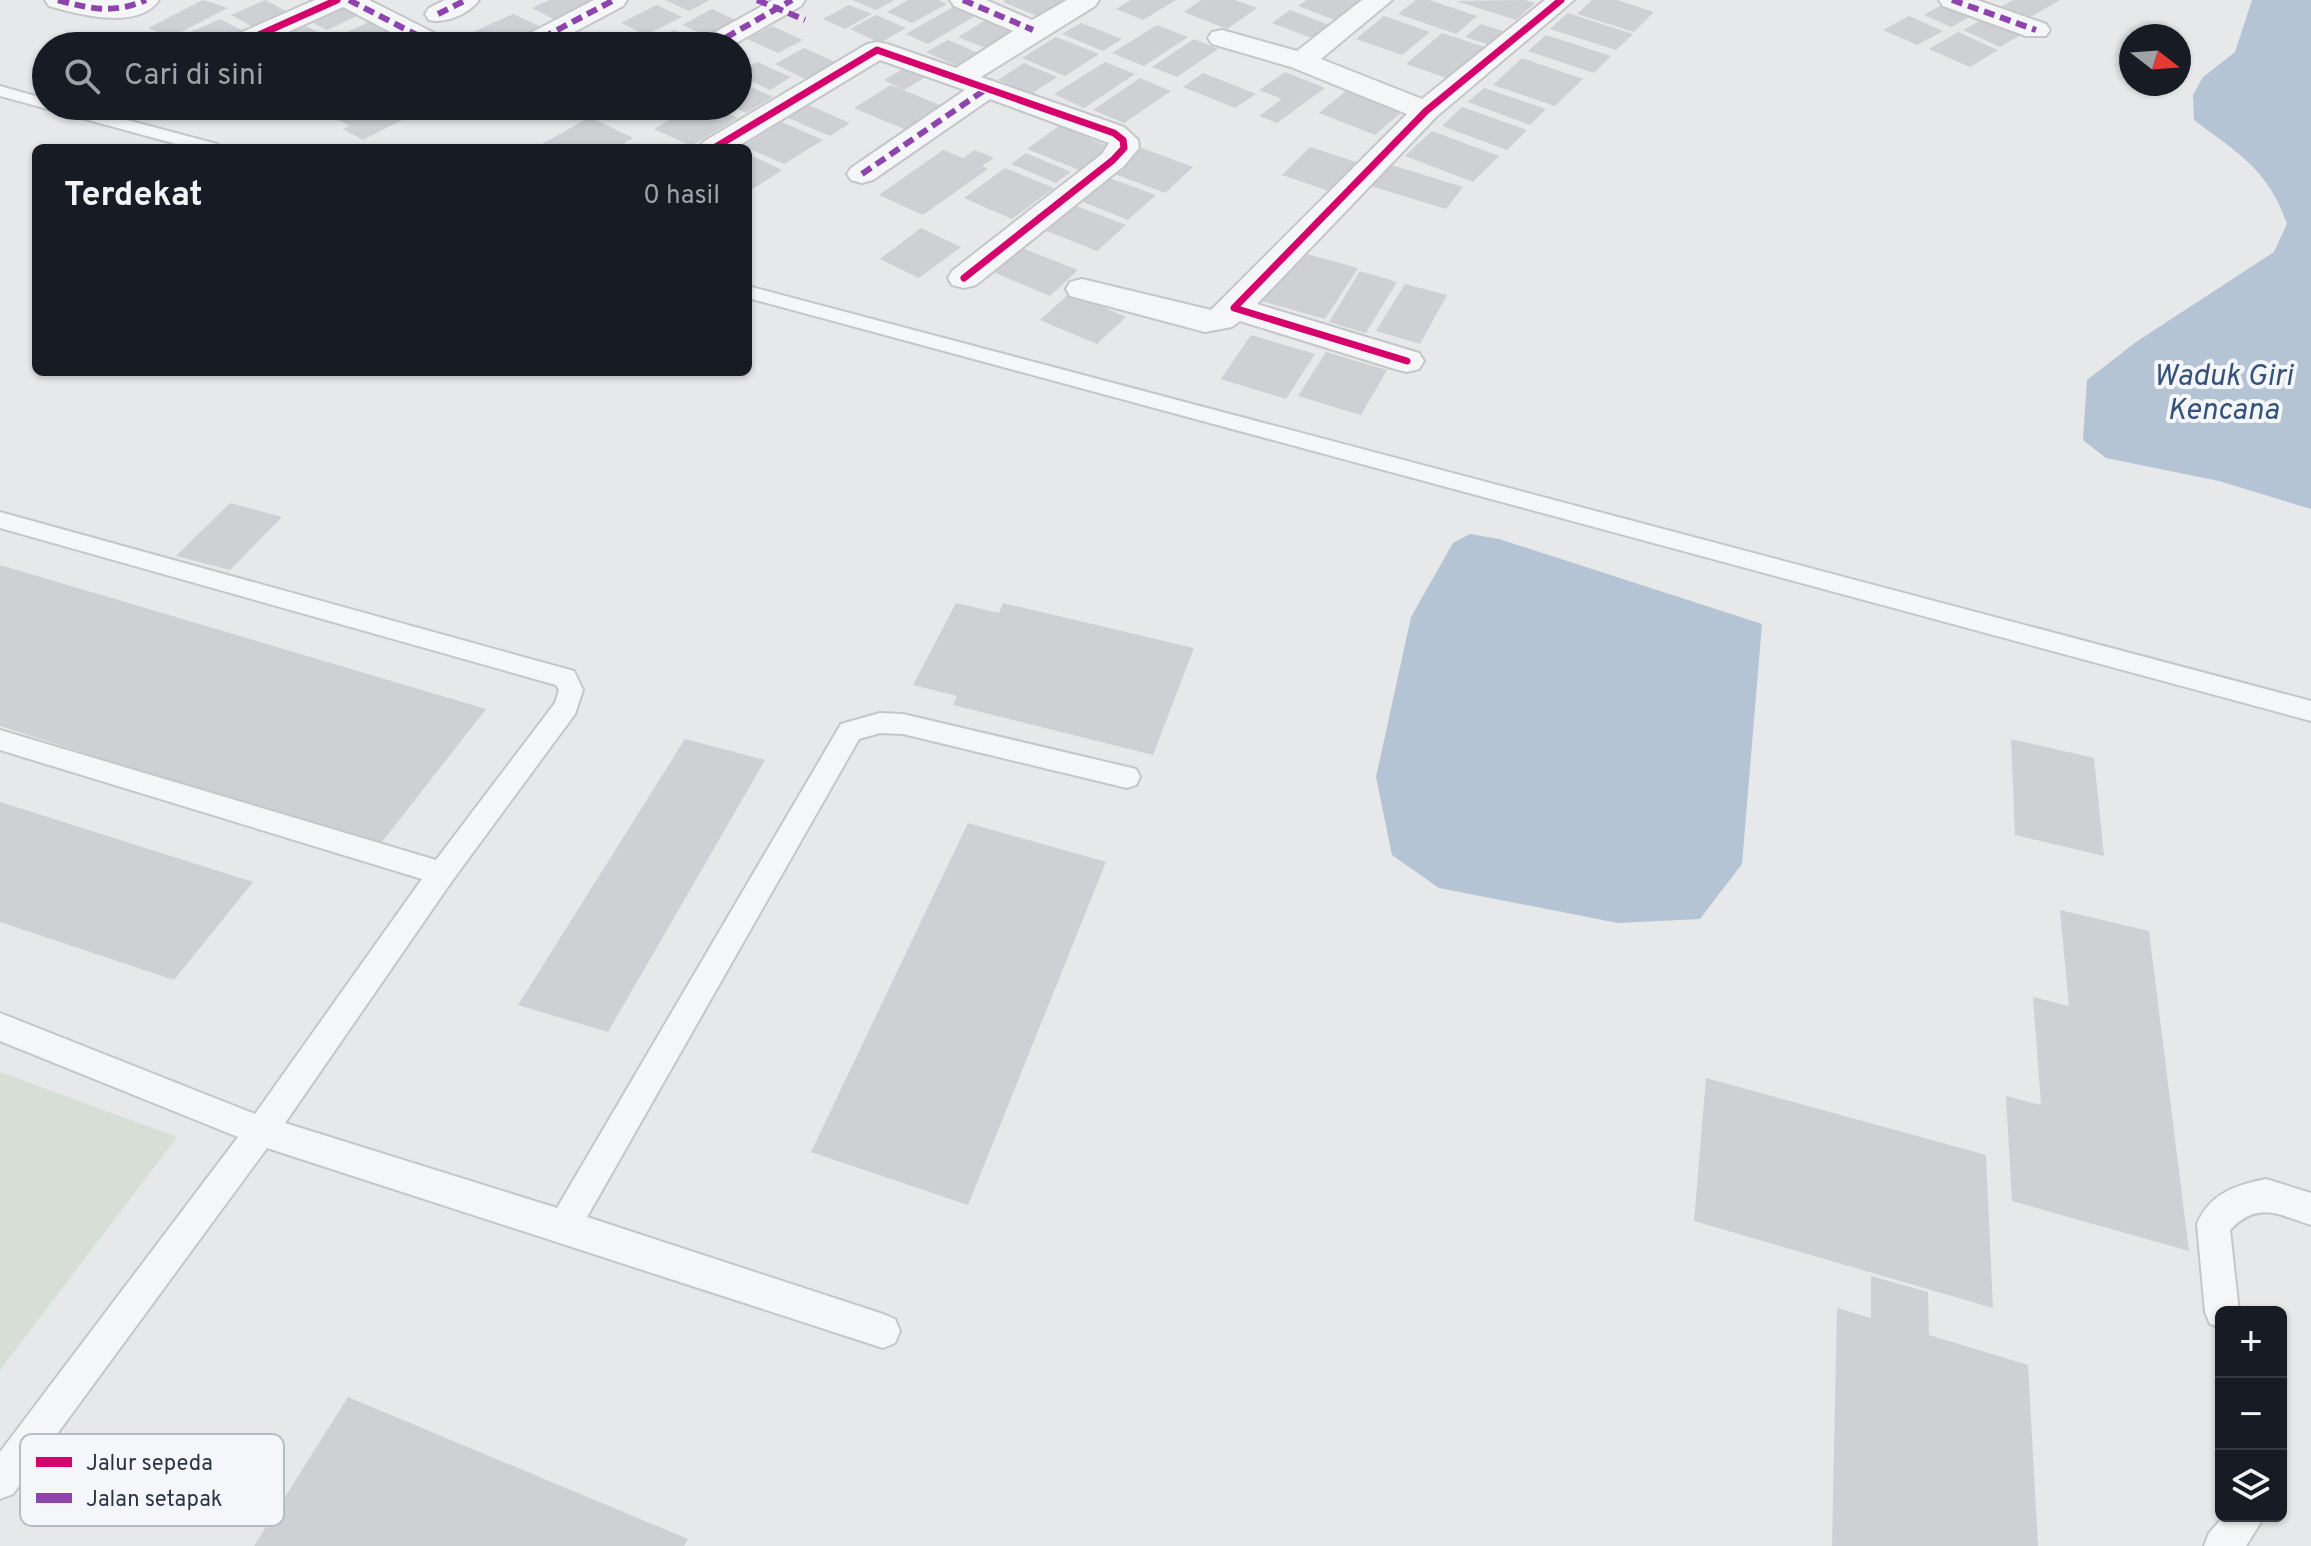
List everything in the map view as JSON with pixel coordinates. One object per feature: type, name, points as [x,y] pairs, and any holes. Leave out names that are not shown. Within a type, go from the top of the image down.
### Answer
[{"type":"street","points":[[58,0],[106,12],[124,10],[146,0]]},
{"type":"street","points":[[265,32],[337,0]]},
{"type":"street","points":[[349,0],[411,32]]},
{"type":"street","points":[[438,14],[466,0]]},
{"type":"street","points":[[553,32],[614,0]]},
{"type":"street","points":[[963,0],[1033,30]]},
{"type":"street","points":[[862,174],[976,82],[1033,30],[1086,0]]},
{"type":"street","points":[[1301,61],[1379,0]]},
{"type":"street","points":[[1082,289],[1205,321],[1220,320],[1426,111],[1561,0]]},
{"type":"street","points":[[1952,0],[1986,4],[2036,30]]},
{"type":"street","points":[[736,32],[782,7]]},
{"type":"street","points":[[1222,38],[1301,61],[1426,111]]},
{"type":"street","points":[[721,144],[877,50],[976,82],[1114,133],[1123,140],[1124,148],[1113,160],[964,278]]},
{"type":"street","points":[[1234,308],[1407,361]]},
{"type":"lane","points":[[0,91],[32,100]]},
{"type":"lane","points":[[106,120],[196,144]]},
{"type":"lane","points":[[752,293],[2311,711]]},
{"type":"lane","points":[[0,520],[565,678],[571,690],[566,707],[442,873],[261,1131],[35,1434]]},
{"type":"lane","points":[[564,1226],[850,731],[880,723],[903,724],[1127,777]]},
{"type":"lane","points":[[0,740],[442,873]]},
{"type":"lane","points":[[0,1027],[261,1131],[883,1331]]},
{"type":"lane","points":[[2221,1306],[2213,1224],[2236,1201],[2266,1195],[2311,1209]]},
{"type":"lane","points":[[0,1481],[20,1454]]},
{"type":"lane","points":[[2222,1546],[2243,1522]]},
{"type":"shaded area","points":[[0,1072],[177,1137],[0,1370]]},
{"type":"water","name":"Waduk Giri Kencana","points":[[2252,0],[2311,0],[2311,509],[2219,481],[2106,458],[2083,440],[2087,380],[2136,342],[2274,252],[2287,224],[2271,189],[2261,176],[2238,153],[2194,120],[2193,95],[2203,77],[2235,52]]},
{"type":"water","points":[[1470,534],[1499,539],[1762,624],[1742,864],[1700,919],[1618,923],[1439,888],[1392,855],[1376,777],[1411,617],[1453,543]]},
{"type":"building","points":[[203,0],[228,8],[181,32],[158,32],[148,28]]},
{"type":"building","points":[[265,0],[290,13],[255,28],[231,15]]},
{"type":"building","points":[[549,0],[608,0],[561,23],[532,8]]},
{"type":"building","points":[[665,0],[710,0],[689,11]]},
{"type":"building","points":[[852,0],[895,0],[876,10]]},
{"type":"building","points":[[908,0],[938,0],[947,4],[912,23],[887,12]]},
{"type":"building","points":[[1063,0],[1037,16],[1003,2]]},
{"type":"building","points":[[1131,0],[1176,0],[1143,20],[1116,9]]},
{"type":"building","points":[[1201,0],[1235,0],[1257,8],[1227,29],[1184,12]]},
{"type":"building","points":[[1307,0],[1364,2],[1338,21],[1298,6]]},
{"type":"building","points":[[1416,0],[1429,0],[1477,16],[1456,34],[1398,14]]},
{"type":"building","points":[[1524,0],[1535,3],[1516,20],[1456,1]]},
{"type":"building","points":[[1592,0],[1617,0],[1654,12],[1634,32],[1577,14]]},
{"type":"building","points":[[2013,0],[2060,0],[2022,22],[1995,10]]},
{"type":"building","points":[[346,4],[364,13],[327,30],[309,21]]},
{"type":"building","points":[[1943,4],[1971,16],[1951,27],[1924,15]]},
{"type":"building","points":[[657,5],[682,17],[652,32],[640,32],[621,23]]},
{"type":"building","points":[[849,5],[872,14],[845,29],[823,19]]},
{"type":"building","points":[[953,7],[975,16],[928,44],[906,34]]},
{"type":"building","points":[[712,9],[744,24],[728,32],[698,32],[682,25]]},
{"type":"building","points":[[1290,10],[1332,26],[1314,39],[1272,23]]},
{"type":"building","points":[[1568,13],[1633,34],[1616,50],[1550,29]]},
{"type":"building","points":[[513,14],[546,29],[540,32],[473,32]]},
{"type":"building","points":[[876,15],[906,28],[880,43],[850,29]]},
{"type":"building","points":[[1384,16],[1430,32],[1402,55],[1356,39]]},
{"type":"building","points":[[1909,16],[1943,31],[1917,45],[1883,30]]},
{"type":"building","points":[[989,18],[1022,32],[990,50],[958,37]]},
{"type":"building","points":[[1985,18],[2022,34],[2000,47],[1963,30]]},
{"type":"building","points":[[220,19],[245,32],[191,32]]},
{"type":"building","points":[[375,19],[401,32],[347,32]]},
{"type":"building","points":[[298,22],[318,32],[276,32]]},
{"type":"building","points":[[1081,23],[1122,39],[1103,51],[1062,34]]},
{"type":"building","points":[[1481,24],[1509,33],[1494,46],[1465,37]]},
{"type":"building","points":[[1157,25],[1188,37],[1144,66],[1112,53]]},
{"type":"building","points":[[772,26],[803,40],[778,53],[752,41],[752,36]]},
{"type":"building","points":[[1958,32],[1998,50],[1970,67],[1929,49]]},
{"type":"building","points":[[1442,33],[1491,49],[1455,81],[1406,64]]},
{"type":"building","points":[[1546,35],[1611,56],[1594,73],[1528,51]]},
{"type":"building","points":[[1056,37],[1099,54],[1065,76],[1022,58]]},
{"type":"building","points":[[1194,39],[1218,49],[1177,77],[1152,67]]},
{"type":"building","points":[[948,40],[978,53],[957,66],[926,52]]},
{"type":"building","points":[[804,48],[835,62],[805,79],[775,64]]},
{"type":"building","points":[[1522,58],[1583,79],[1555,106],[1493,85]]},
{"type":"building","points":[[757,62],[791,77],[770,90],[752,82],[752,65]]},
{"type":"building","points":[[1105,62],[1135,74],[1084,108],[1054,94]]},
{"type":"building","points":[[1024,63],[1057,77],[1031,94],[998,80]]},
{"type":"building","points":[[911,64],[932,73],[904,90],[884,80]]},
{"type":"building","points":[[1285,72],[1325,88],[1277,123],[1259,116],[1282,99],[1259,90]]},
{"type":"building","points":[[1203,73],[1256,94],[1235,108],[1183,87]]},
{"type":"building","points":[[1140,78],[1171,91],[1124,123],[1093,110]]},
{"type":"building","points":[[891,85],[947,108],[911,132],[854,108]]},
{"type":"building","points":[[752,87],[773,97],[752,109]]},
{"type":"building","points":[[1484,88],[1546,109],[1530,125],[1468,102]]},
{"type":"building","points":[[1347,90],[1404,110],[1375,135],[1319,113]]},
{"type":"building","points":[[804,103],[850,123],[830,136],[784,116]]},
{"type":"building","points":[[1462,107],[1527,130],[1507,150],[1442,126]]},
{"type":"building","points":[[338,120],[402,120],[363,140],[343,129],[350,126]]},
{"type":"building","points":[[585,120],[596,120],[633,138],[623,144],[542,144]]},
{"type":"building","points":[[669,120],[735,120],[694,144],[687,144],[654,129]]},
{"type":"building","points":[[782,122],[823,140],[784,164],[752,150],[752,144],[746,144]]},
{"type":"building","points":[[1059,126],[1115,149],[1084,172],[1027,149]]},
{"type":"building","points":[[1432,131],[1499,156],[1473,182],[1405,156]]},
{"type":"building","points":[[1310,147],[1356,162],[1329,191],[1282,175]]},
{"type":"building","points":[[1142,148],[1193,167],[1165,193],[1112,173]]},
{"type":"building","points":[[943,150],[963,158],[975,150],[994,158],[982,166],[988,169],[923,215],[879,195]]},
{"type":"building","points":[[1026,153],[1071,172],[1056,183],[1011,164]]},
{"type":"building","points":[[752,156],[782,170],[752,189]]},
{"type":"building","points":[[1382,162],[1463,187],[1446,209],[1364,184]]},
{"type":"building","points":[[1005,168],[1054,188],[1012,219],[964,198]]},
{"type":"building","points":[[1104,176],[1156,195],[1128,220],[1076,199]]},
{"type":"building","points":[[1074,205],[1126,225],[1097,251],[1044,230]]},
{"type":"building","points":[[921,228],[961,247],[919,278],[880,259]]},
{"type":"building","points":[[1022,248],[1078,270],[1050,296],[993,272]]},
{"type":"building","points":[[1292,250],[1358,268],[1325,319],[1258,300]]},
{"type":"building","points":[[1360,271],[1397,282],[1366,333],[1329,322]]},
{"type":"building","points":[[1405,284],[1447,295],[1420,344],[1376,331]]},
{"type":"building","points":[[1070,293],[1126,317],[1097,344],[1040,320]]},
{"type":"building","points":[[1251,335],[1315,354],[1286,399],[1221,379]]},
{"type":"building","points":[[1326,352],[1387,370],[1361,415],[1298,396]]},
{"type":"building","points":[[230,503],[282,517],[230,570],[176,556]]},
{"type":"building","points":[[0,565],[486,709],[378,847],[0,726]]},
{"type":"building","points":[[956,603],[999,613],[1003,603],[1194,648],[1153,755],[953,705],[957,696],[913,685]]},
{"type":"building","points":[[685,739],[765,760],[608,1032],[518,1005]]},
{"type":"building","points":[[2011,739],[2094,758],[2104,856],[2015,835]]},
{"type":"building","points":[[0,802],[253,882],[174,980],[0,922]]},
{"type":"building","points":[[968,823],[1106,862],[968,1205],[811,1152]]},
{"type":"building","points":[[2060,910],[2149,931],[2189,1251],[2012,1201],[2006,1096],[2041,1105],[2033,997],[2069,1006]]},
{"type":"building","points":[[1706,1078],[1986,1155],[1993,1308],[1694,1221]]},
{"type":"building","points":[[1871,1276],[1928,1292],[1929,1335],[2028,1365],[2038,1546],[1832,1546],[1837,1308],[1871,1318]]},
{"type":"building","points":[[348,1397],[688,1539],[684,1546],[254,1546],[267,1526],[284,1526],[284,1498]]},
{"type":"marked path","points":[[58,0],[102,10],[123,9],[146,0]]},
{"type":"marked path","points":[[349,0],[411,32]]},
{"type":"marked path","points":[[438,14],[466,0]]},
{"type":"marked path","points":[[553,32],[614,0]]},
{"type":"marked path","points":[[757,0],[805,20]]},
{"type":"marked path","points":[[736,32],[792,0]]},
{"type":"marked path","points":[[963,0],[1033,30]]},
{"type":"marked path","points":[[1952,0],[2036,30]]},
{"type":"marked path","points":[[862,174],[989,87]]},
{"type":"cycle path","points":[[265,32],[337,0]]},
{"type":"cycle path","points":[[1407,361],[1234,308],[1426,111],[1561,0]]},
{"type":"cycle path","points":[[721,144],[877,50],[1114,133],[1123,140],[1124,148],[1113,160],[964,278]]}]
